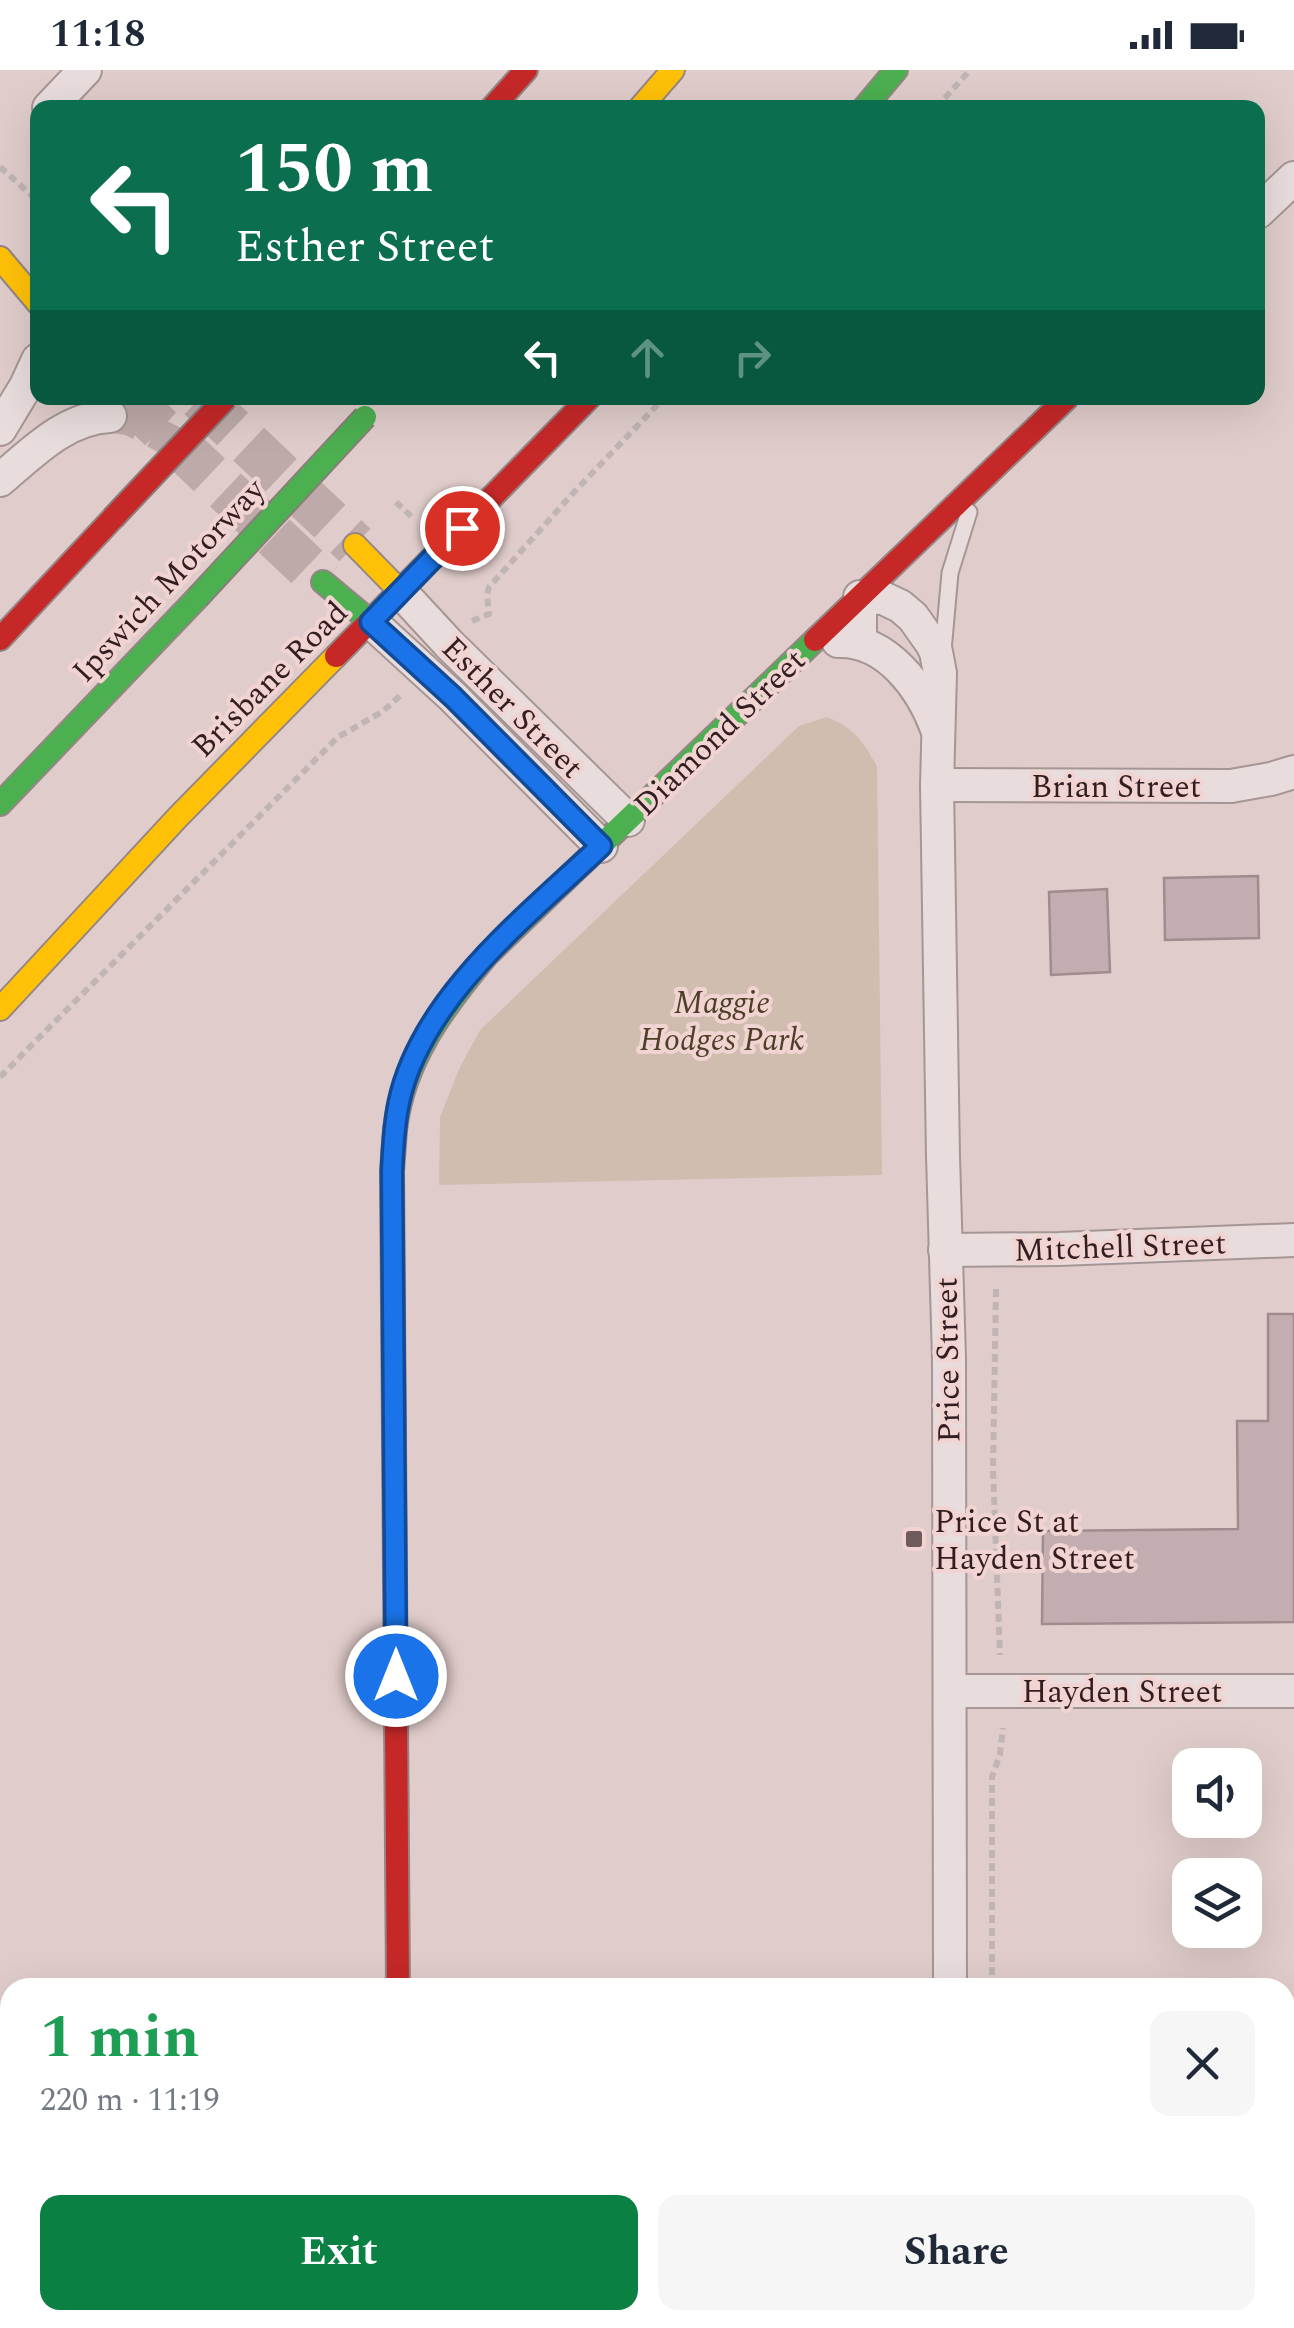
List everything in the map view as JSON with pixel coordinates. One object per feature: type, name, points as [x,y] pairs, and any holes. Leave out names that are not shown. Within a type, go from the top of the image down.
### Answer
[{"type":"main road","points":[[499,100],[526,70]]},
{"type":"main road","points":[[647,100],[673,70]]},
{"type":"main road","points":[[871,100],[896,70]]},
{"type":"main road","points":[[0,258],[30,294]]},
{"type":"main road","points":[[0,638],[219,405]]},
{"type":"main road","name":"Ipswich Motorway","points":[[0,804],[376,405]]},
{"type":"main road","name":"Brisbane Road","points":[[0,1009],[178,818],[582,405]]},
{"type":"main road","name":"Diamond Street","points":[[398,1978],[392,1171],[400,1098],[426,1033],[486,955],[1059,405]]},
{"type":"main road","points":[[355,544],[400,592]]},
{"type":"main road","points":[[323,582],[371,622]]},
{"type":"street","points":[[57,100],[85,70]]},
{"type":"street","points":[[1265,205],[1294,178]]},
{"type":"street","points":[[0,429],[30,377]]},
{"type":"street","points":[[0,480],[70,426],[110,416]]},
{"type":"street","name":"Esther Street","points":[[400,592],[628,820]]},
{"type":"street","name":"Price Street","points":[[860,597],[877,596],[892,602],[920,624],[936,652],[940,688],[937,786],[949,1378],[950,1978]]},
{"type":"street","points":[[790,664],[829,642],[860,643],[860,597]]},
{"type":"street","name":"Esther Street","points":[[371,622],[453,697],[601,846]]},
{"type":"street","name":"Price Street","points":[[860,643],[901,670],[927,706],[938,732]]},
{"type":"street","name":"Brian Street","points":[[937,786],[1231,786],[1294,772]]},
{"type":"street","name":"Mitchell Street","points":[[945,1250],[1294,1240]]},
{"type":"street","name":"Hayden Street","points":[[950,1691],[1294,1691]]},
{"type":"lane","points":[[940,688],[950,573],[963,525],[988,473]]},
{"type":"path","points":[[943,100],[970,70]]},
{"type":"path","points":[[0,167],[30,194]]},
{"type":"path","points":[[473,621],[489,614],[489,587],[574,490],[657,405]]},
{"type":"path","points":[[0,1077],[338,736],[382,712],[400,696]]},
{"type":"path","points":[[996,1289],[993,1470],[1000,1655]]},
{"type":"path","points":[[992,1978],[992,1776],[1003,1728]]},
{"type":"green space","name":"Maggie Hodges Park","points":[[827,717],[857,737],[877,766],[882,1175],[439,1185],[440,1117],[480,1030],[799,726]]},
{"type":"building","points":[[1258,876],[1259,938],[1165,940],[1164,878]]},
{"type":"building","points":[[1107,889],[1110,972],[1051,975],[1049,892]]},
{"type":"building","points":[[1268,1314],[1294,1314],[1294,1622],[1042,1624],[1043,1531],[1238,1529],[1237,1421],[1268,1421]]},
{"type":"tunnel","points":[[135,405],[323,582]]},
{"type":"tunnel","points":[[207,405],[355,545]]},
{"type":"tunnel","points":[[110,416],[131,420],[175,443]]},
{"type":"traffic: fast","points":[[871,100],[896,70]]},
{"type":"traffic: fast","points":[[198,597],[365,417]]},
{"type":"traffic: fast","points":[[323,582],[371,622]]},
{"type":"traffic: fast","points":[[0,804],[198,597]]},
{"type":"traffic: fast","points":[[395,1130],[407,1081],[427,1036],[487,955],[815,640]]},
{"type":"traffic: slow","points":[[647,100],[673,70]]},
{"type":"traffic: slow","points":[[0,258],[30,294]]},
{"type":"traffic: slow","points":[[355,545],[400,591]]},
{"type":"traffic: slow","points":[[0,1009],[178,817],[336,656]]},
{"type":"traffic: jam","points":[[499,100],[526,70]]},
{"type":"traffic: jam","points":[[113,518],[219,405]]},
{"type":"traffic: jam","points":[[336,656],[582,405]]},
{"type":"traffic: jam","points":[[815,640],[1060,405]]},
{"type":"traffic: jam","points":[[0,639],[113,518]]},
{"type":"traffic: jam","points":[[395,1130],[392,1171],[398,1978]]},
{"type":"place","name":"Price St at Hayden Street","points":[[914,1539]]},
{"type":"route","points":[[396,1676],[392,1171],[400,1098],[426,1033],[450,998],[486,955],[601,846],[453,697],[371,622],[462,528]]}]
